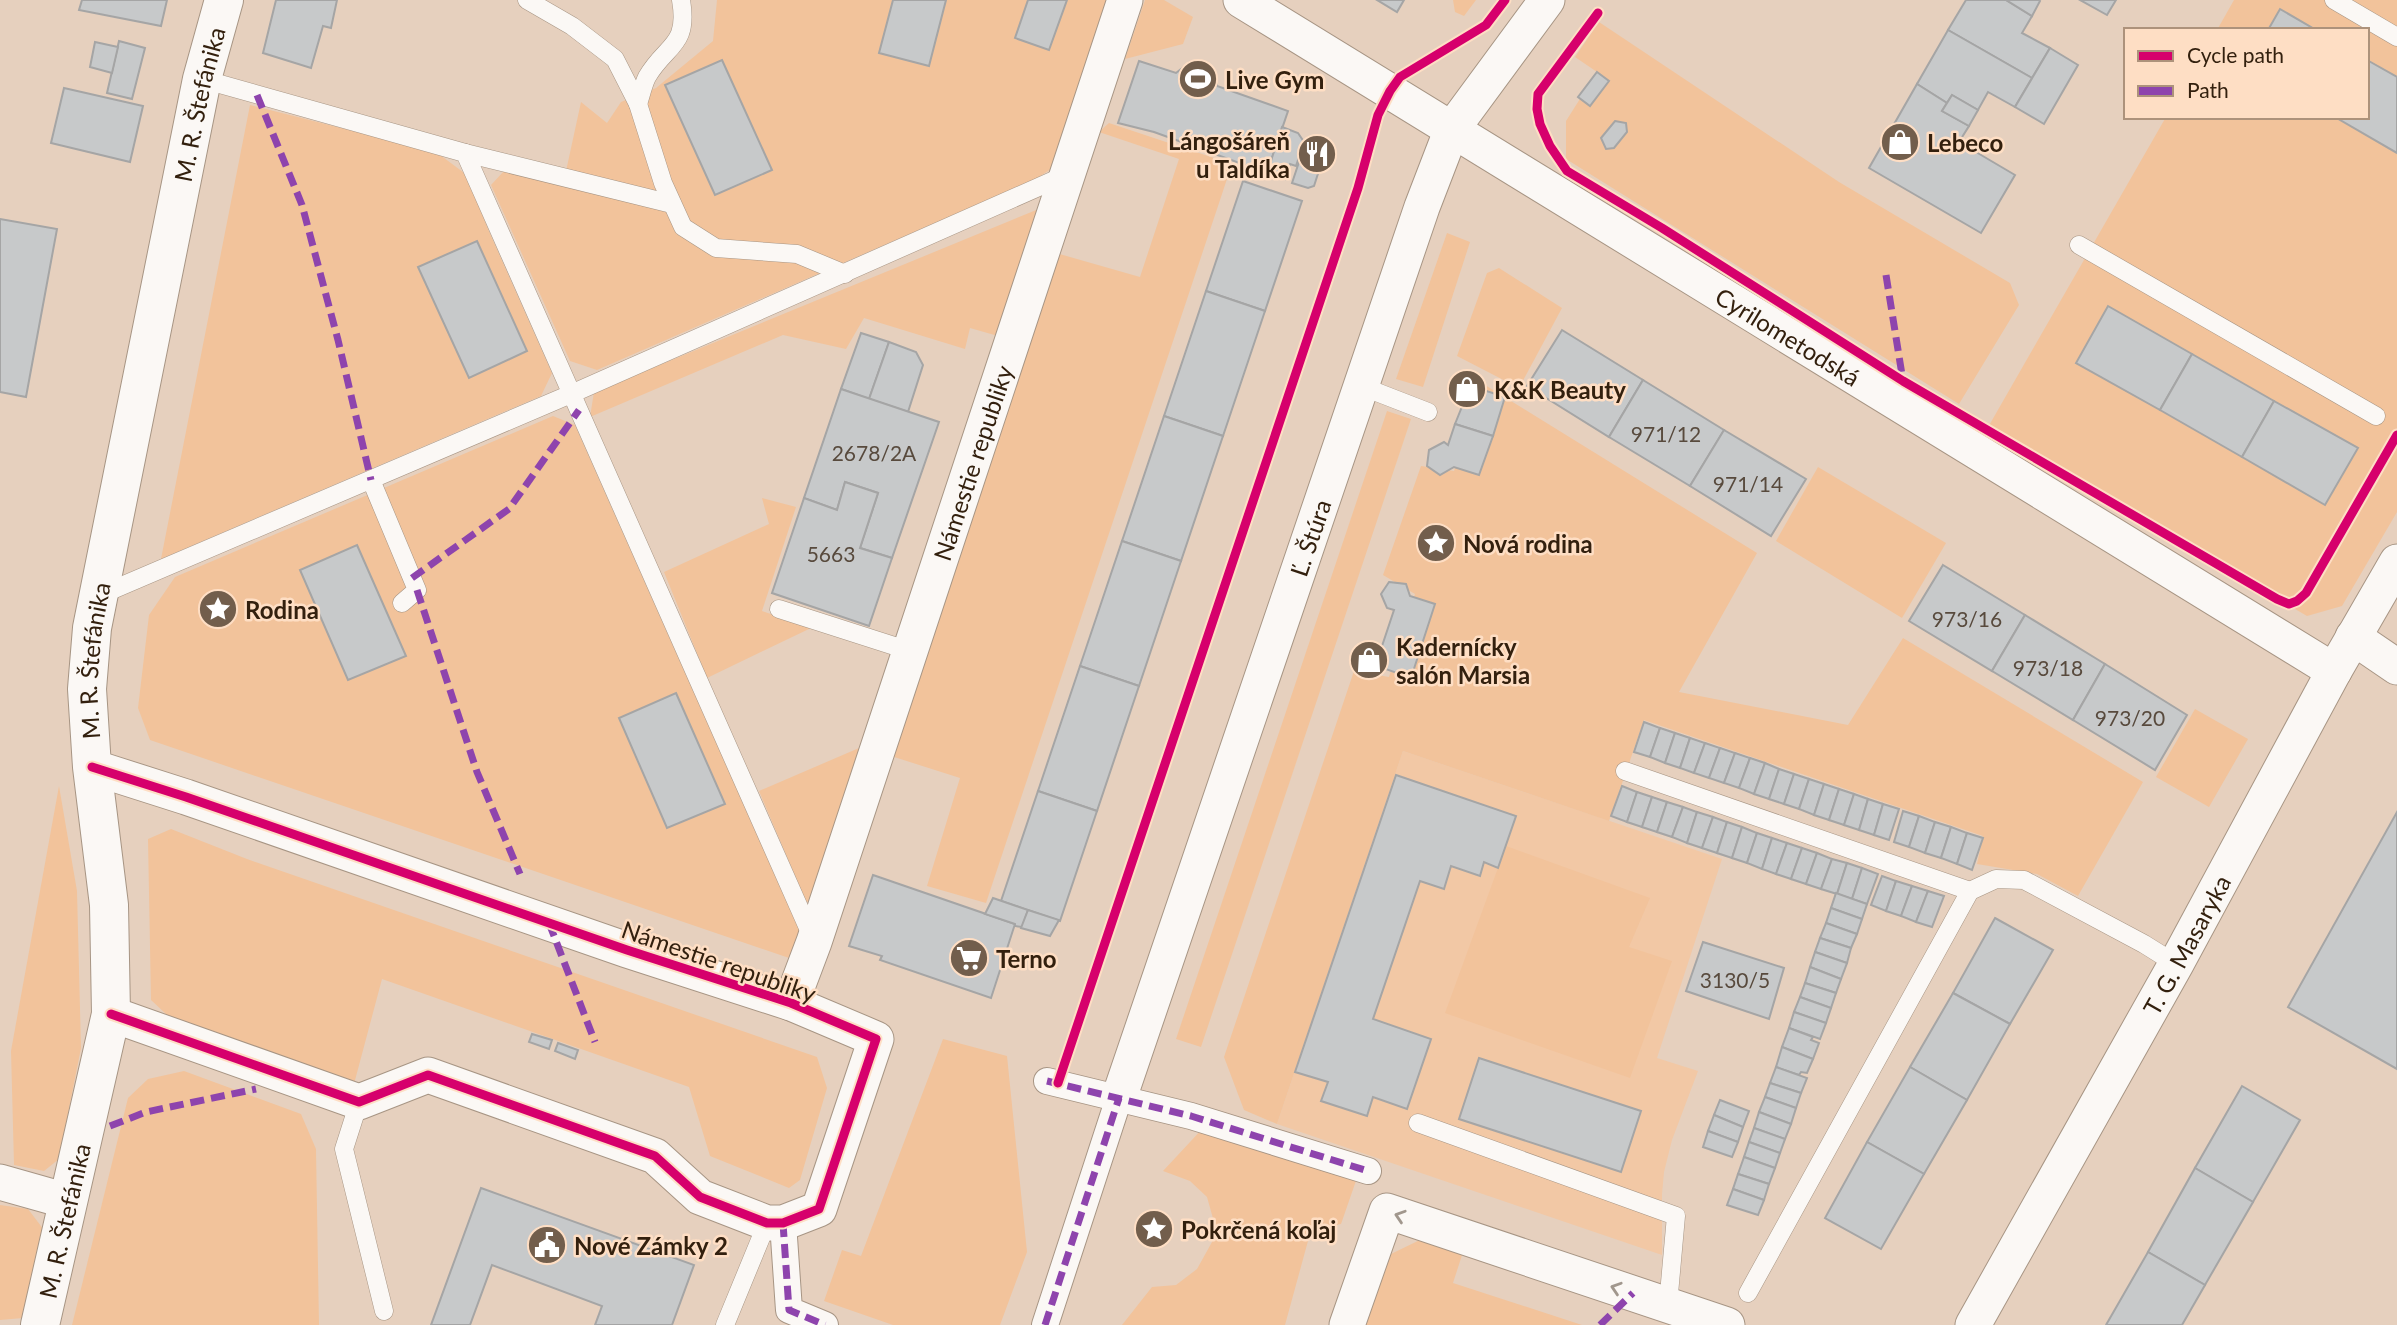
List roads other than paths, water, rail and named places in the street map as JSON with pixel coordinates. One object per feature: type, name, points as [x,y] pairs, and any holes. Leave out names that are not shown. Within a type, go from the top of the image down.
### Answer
[{"type":"street","name":"M. R. Štefánika","points":[[40,1325],[111,1014],[109,905],[92,767],[87,689],[92,628],[202,79],[224,0]]},
{"type":"street","name":"Námestie republiky","points":[[791,1003],[814,942],[1125,0]]},
{"type":"street","name":"Cyrilometodská","points":[[1241,0],[2334,671]]},
{"type":"street","name":"Ľ. Štúra","points":[[1119,1098],[1422,208],[1452,129],[1547,0]]},
{"type":"street","name":"T. G. Masaryka","points":[[1973,1325],[2176,964],[2334,671],[2397,562]]},
{"type":"street","points":[[2354,637],[2397,667]]},
{"type":"street","name":"Námestie republiky","points":[[92,767],[627,950],[791,1003],[876,1039],[819,1209],[775,1223]]},
{"type":"street","points":[[111,1014],[359,1101],[428,1075],[655,1156],[701,1197],[775,1223],[789,1310],[825,1325]]},
{"type":"street","points":[[1047,1081],[1191,1116],[1368,1171]]},
{"type":"street","points":[[1045,1325],[1119,1098]]},
{"type":"street","points":[[0,1182],[67,1201]]},
{"type":"street","points":[[1347,1325],[1387,1211],[1727,1325]]},
{"type":"lane","points":[[527,0],[572,26],[615,59],[638,104],[663,183],[683,227],[716,248],[797,254],[845,274]]},
{"type":"lane","points":[[638,104],[647,77],[680,38],[684,18],[681,0]]},
{"type":"lane","points":[[2334,0],[2397,37]]},
{"type":"lane","points":[[202,79],[465,153],[672,204]]},
{"type":"lane","points":[[465,153],[814,942]]},
{"type":"lane","points":[[98,596],[571,394],[1068,174]]},
{"type":"lane","points":[[2079,245],[2376,416]]},
{"type":"lane","points":[[1361,386],[1428,412]]},
{"type":"lane","points":[[371,480],[417,590],[402,603]]},
{"type":"lane","points":[[779,609],[910,651]]},
{"type":"lane","points":[[1625,771],[1969,891]]},
{"type":"lane","points":[[1748,1293],[1969,891],[1996,878],[2024,880],[2176,964]]},
{"type":"lane","points":[[359,1101],[344,1149],[384,1311]]},
{"type":"lane","points":[[1418,1123],[1676,1216],[1668,1305]]},
{"type":"lane","points":[[725,1325],[775,1223]]},
{"type":"place","name":"Live Gym","points":[[1198,79]]},
{"type":"place","name":"Lebeco","points":[[1900,142]]},
{"type":"place","name":"Lángošáreň u Taldíka","points":[[1317,154]]},
{"type":"place","name":"K&K Beauty","points":[[1467,389]]},
{"type":"place","name":"Nová rodina","points":[[1436,543]]},
{"type":"place","name":"Rodina","points":[[218,609]]},
{"type":"place","name":"Kadernícky salón Marsia","points":[[1369,660]]},
{"type":"place","name":"Terno","points":[[969,958]]},
{"type":"place","name":"Pokrčená koľaj","points":[[1154,1229]]},
{"type":"place","name":"Nové Zámky 2","points":[[547,1245]]}]
